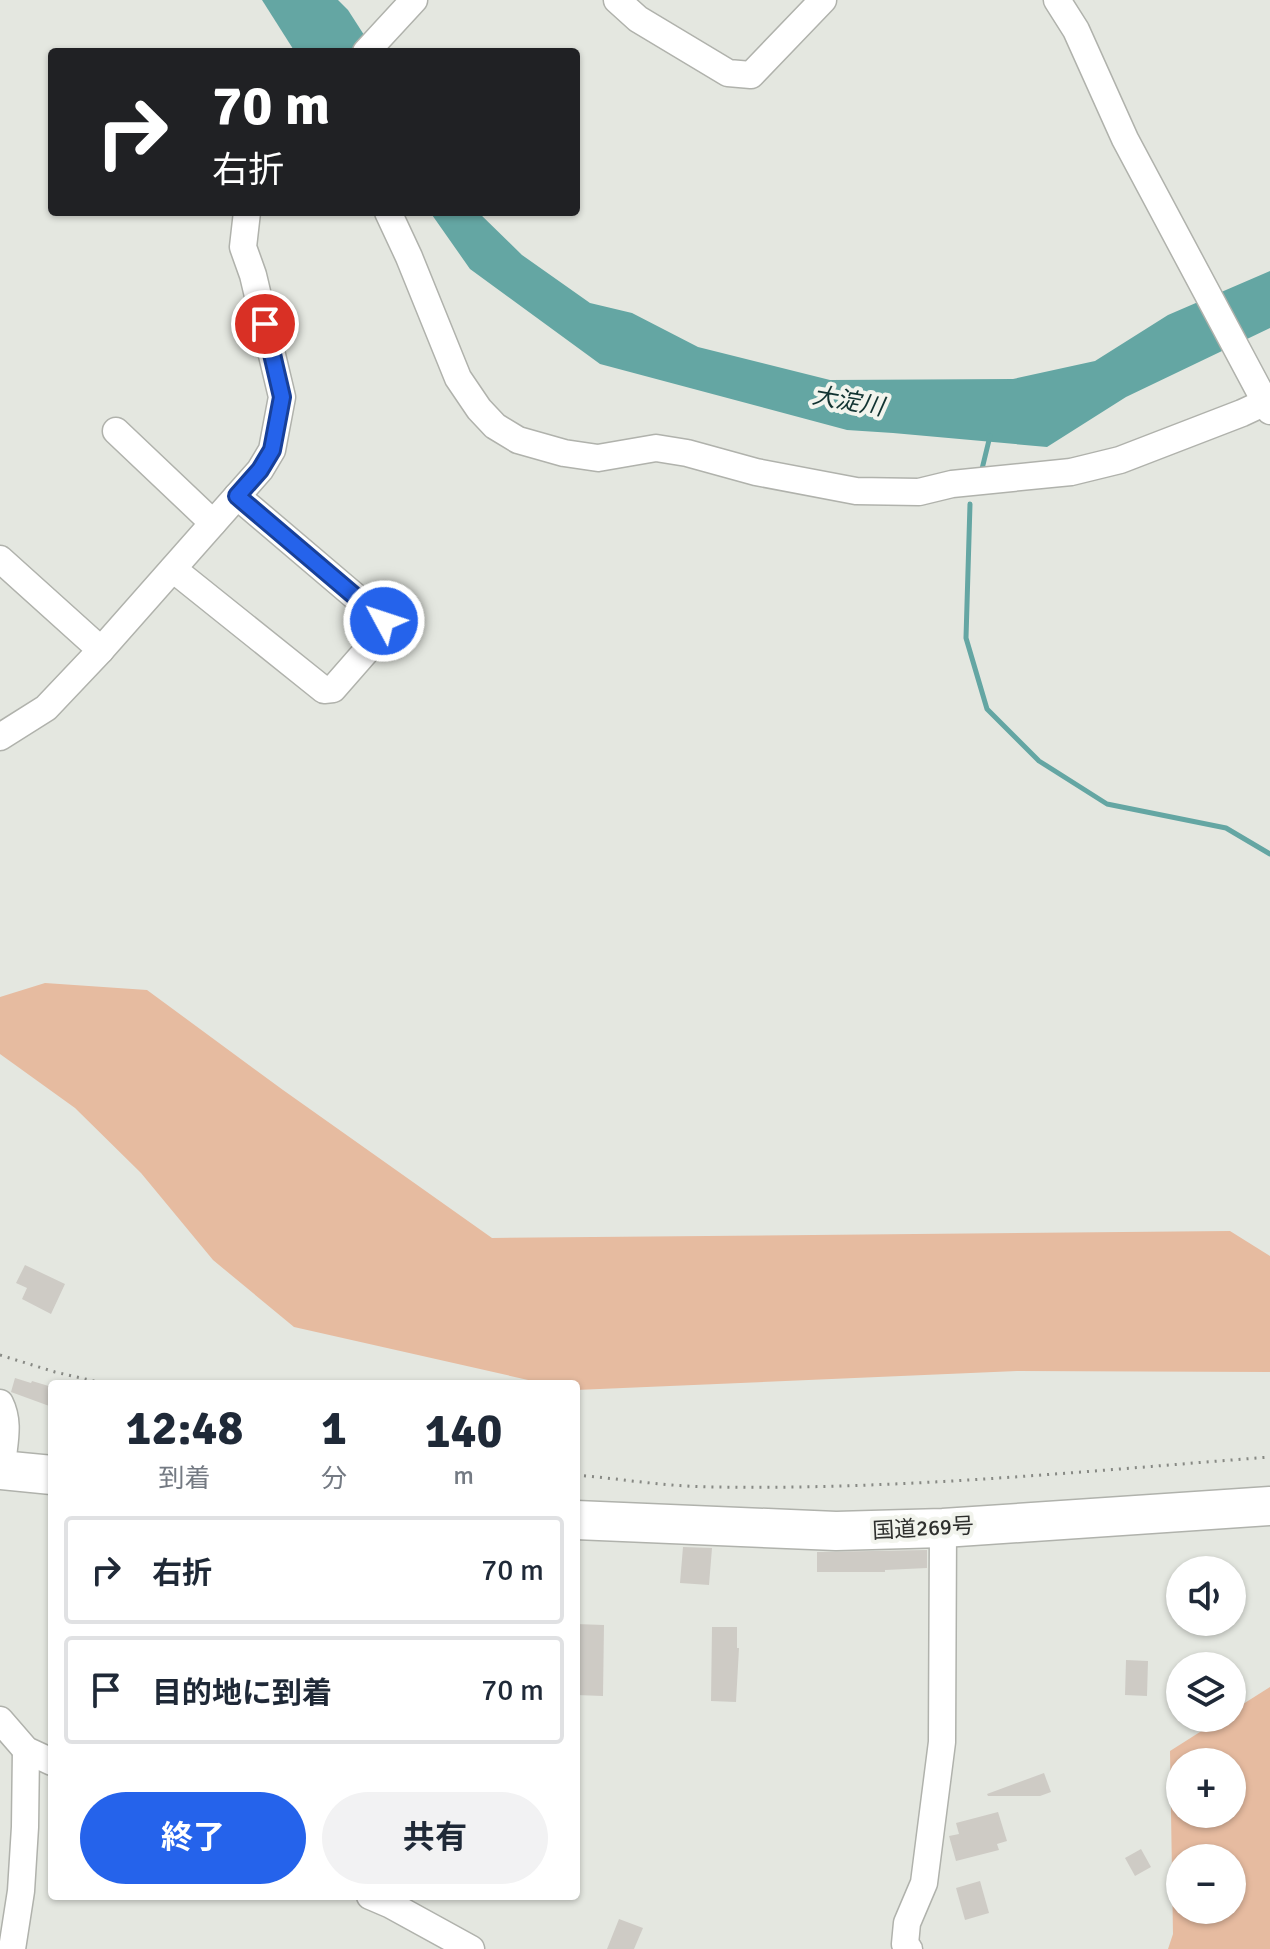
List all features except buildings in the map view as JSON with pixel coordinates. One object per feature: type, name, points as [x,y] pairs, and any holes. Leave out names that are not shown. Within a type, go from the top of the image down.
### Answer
[{"type":"highway","points":[[0,1470],[48,1475]]},
{"type":"highway","name":"国道269号","points":[[580,1520],[836,1531],[943,1528],[1270,1506]]},
{"type":"street","points":[[617,0],[638,19],[728,73],[751,75],[823,0]]},
{"type":"street","points":[[390,216],[458,378],[495,426],[518,440],[564,453],[598,458],[656,448],[756,472],[856,491],[919,492],[952,484],[1071,472],[1120,460],[1266,401],[1125,139],[1076,30],[1057,0]]},
{"type":"street","points":[[370,48],[408,6]]},
{"type":"street","points":[[0,737],[46,708],[101,650],[260,470],[272,450],[282,397],[253,275],[243,247],[247,216]]},
{"type":"street","points":[[116,431],[213,523]]},
{"type":"street","points":[[173,569],[324,690],[333,689],[382,633],[384,621],[237,496]]},
{"type":"street","points":[[0,559],[101,650]]},
{"type":"street","points":[[0,1403],[6,1429],[0,1460]]},
{"type":"street","points":[[909,1949],[905,1944],[907,1923],[924,1883],[942,1742],[943,1528]]},
{"type":"street","points":[[9,1733],[48,1759]]},
{"type":"street","points":[[9,1733],[25,1827],[22,1878],[12,1949]]},
{"type":"street","points":[[379,1900],[471,1949]]},
{"type":"path","points":[[0,1355],[90,1380]]},
{"type":"path","points":[[580,1475],[714,1487],[882,1484],[1270,1457]]},
{"type":"shaded area","points":[[45,983],[147,990],[492,1238],[1230,1231],[1270,1256],[1270,1372],[1017,1371],[580,1390],[580,1380],[528,1380],[294,1327],[213,1260],[141,1173],[75,1108],[0,1054],[0,997]]},
{"type":"shaded area","points":[[1270,1687],[1270,1949],[1168,1949],[1173,1924],[1246,1924],[1246,1844],[1172,1844],[1171,1828],[1246,1828],[1246,1748],[1175,1748],[1200,1732],[1246,1732],[1246,1702]]},
{"type":"water","points":[[262,0],[338,0],[372,48],[292,48]]},
{"type":"water","name":"大淀川","points":[[433,216],[482,216],[522,255],[590,303],[632,313],[698,347],[830,380],[1013,379],[1095,361],[1168,315],[1270,271],[1270,328],[1126,397],[1047,447],[847,430],[600,364],[470,269]]},
{"type":"waterway","points":[[982,469],[990,436]]},
{"type":"waterway","points":[[970,504],[966,638],[987,709],[1039,761],[1107,804],[1226,828],[1270,854]]},
{"type":"route","points":[[265,324],[282,397],[272,450],[260,470],[237,496],[384,621]]}]
